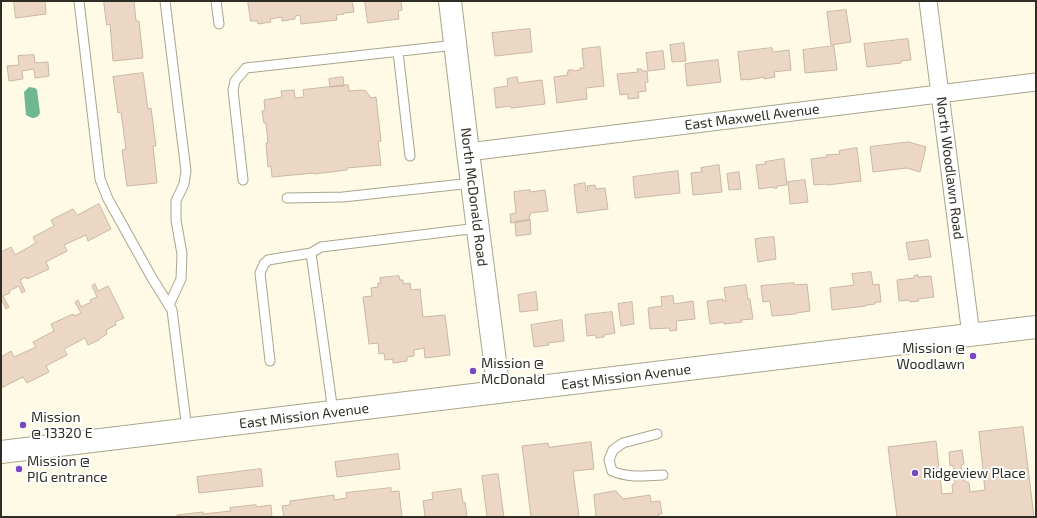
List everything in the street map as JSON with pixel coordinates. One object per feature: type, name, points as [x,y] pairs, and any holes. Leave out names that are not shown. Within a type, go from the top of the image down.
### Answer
[{"type":"street","name":"North McDonald Road","points":[[450,1],[499,392]]},
{"type":"street","name":"North Woodlawn Road","points":[[928,1],[971,335]]},
{"type":"street","name":"East Maxwell Avenue","points":[[468,152],[1036,82]]},
{"type":"street","name":"East Mission Avenue","points":[[1,452],[1036,327]]},
{"type":"lane","points":[[79,1],[100,179],[111,206],[172,310],[186,430]]},
{"type":"lane","points":[[165,1],[186,171],[184,184],[176,201],[176,220],[182,254],[181,279],[168,305]]},
{"type":"lane","points":[[216,1],[219,24]]},
{"type":"lane","points":[[243,180],[233,90],[235,81],[246,68],[456,45]]},
{"type":"lane","points":[[398,52],[410,156]]},
{"type":"lane","points":[[287,198],[343,197],[472,183]]},
{"type":"lane","points":[[270,361],[260,273],[264,264],[268,260],[310,253],[321,247],[478,228]]},
{"type":"lane","points":[[310,253],[334,412]]},
{"type":"lane","points":[[656,434],[623,443],[613,450],[609,460],[612,471],[620,475],[663,475]]},
{"type":"shaded area","points":[[29,87],[37,90],[40,113],[35,118],[26,115],[24,92]]},
{"type":"building","points":[[14,1],[45,1],[46,14],[16,18]]},
{"type":"building","points":[[104,1],[134,1],[136,21],[139,21],[143,58],[113,61],[110,24],[107,25]]},
{"type":"building","points":[[248,1],[352,1],[354,12],[336,15],[337,20],[301,24],[300,15],[295,16],[295,19],[282,21],[282,17],[270,19],[271,22],[258,24],[257,21],[251,21]]},
{"type":"building","points":[[365,1],[401,1],[402,10],[398,11],[399,19],[368,23]]},
{"type":"building","points":[[846,10],[851,42],[831,45],[827,12]]},
{"type":"building","points":[[530,29],[532,52],[495,56],[492,33]]},
{"type":"building","points":[[908,39],[911,60],[901,61],[901,63],[867,67],[864,44]]},
{"type":"building","points":[[684,43],[686,61],[672,62],[670,45]]},
{"type":"building","points":[[834,46],[837,70],[805,73],[803,50]]},
{"type":"building","points":[[600,47],[604,86],[586,88],[587,99],[557,103],[554,77],[568,75],[568,70],[573,71],[584,68],[582,49]]},
{"type":"building","points":[[772,48],[773,52],[789,50],[791,70],[774,72],[775,77],[741,80],[738,52]]},
{"type":"building","points":[[663,51],[665,69],[648,71],[646,53]]},
{"type":"building","points":[[34,55],[35,63],[48,62],[49,76],[35,78],[34,69],[22,71],[23,79],[9,81],[7,66],[19,65],[18,56]]},
{"type":"building","points":[[718,60],[721,82],[687,86],[685,64]]},
{"type":"building","points":[[637,69],[647,71],[648,82],[645,83],[646,91],[638,92],[639,98],[628,99],[628,94],[620,95],[617,74],[638,72]]},
{"type":"building","points":[[143,73],[148,109],[151,108],[156,146],[153,146],[157,183],[127,186],[122,150],[126,149],[121,112],[118,113],[113,77]]},
{"type":"building","points":[[343,77],[344,86],[330,87],[329,79]]},
{"type":"building","points":[[517,77],[518,83],[542,80],[545,104],[512,108],[510,106],[496,108],[494,88],[508,86],[507,79]]},
{"type":"building","points":[[348,85],[349,91],[366,91],[371,98],[376,97],[381,141],[378,141],[381,165],[347,168],[347,170],[314,174],[272,177],[271,166],[268,167],[266,123],[264,123],[262,111],[265,110],[264,100],[282,97],[281,91],[294,90],[295,98],[304,97],[303,90]]},
{"type":"building","points":[[909,142],[926,147],[920,172],[907,168],[873,172],[870,147]]},
{"type":"building","points":[[857,148],[861,181],[814,185],[811,159],[827,157],[826,155],[840,154],[839,151]]},
{"type":"building","points":[[784,159],[787,185],[777,186],[777,188],[773,187],[759,189],[756,165]]},
{"type":"building","points":[[719,165],[722,192],[693,195],[691,173],[702,172],[701,168]]},
{"type":"building","points":[[678,171],[680,193],[635,198],[633,177]]},
{"type":"building","points":[[739,172],[741,189],[729,190],[727,174]]},
{"type":"building","points":[[805,180],[808,202],[790,204],[788,182]]},
{"type":"building","points":[[585,183],[586,191],[588,190],[587,186],[595,185],[596,189],[605,188],[608,209],[577,213],[574,185]]},
{"type":"building","points":[[530,190],[530,192],[545,190],[548,211],[530,213],[530,220],[511,223],[510,214],[516,213],[514,192]]},
{"type":"building","points":[[99,204],[111,229],[88,241],[86,235],[64,245],[67,251],[46,262],[49,269],[27,279],[26,277],[20,280],[25,291],[22,293],[19,286],[3,296],[9,307],[6,309],[3,302],[1,303],[1,252],[11,247],[15,255],[36,243],[33,237],[54,226],[51,220],[73,209],[77,215]]},
{"type":"building","points":[[530,220],[531,234],[516,236],[515,222]]},
{"type":"building","points":[[774,237],[776,259],[758,262],[755,239]]},
{"type":"building","points":[[928,240],[931,257],[909,260],[906,243]]},
{"type":"building","points":[[871,272],[873,285],[879,284],[881,302],[875,302],[875,304],[866,306],[832,310],[830,288],[854,285],[852,274]]},
{"type":"building","points":[[918,275],[918,277],[931,276],[934,297],[918,299],[919,301],[899,301],[897,280],[914,278],[914,276]]},
{"type":"building","points":[[399,276],[400,280],[403,280],[403,284],[410,283],[411,290],[420,289],[423,317],[445,315],[450,355],[425,358],[424,348],[414,350],[414,356],[407,357],[407,361],[393,363],[393,359],[385,360],[384,353],[379,354],[378,343],[369,344],[363,297],[372,296],[371,288],[378,287],[378,283],[381,283],[380,278]]},
{"type":"building","points":[[794,283],[794,285],[807,284],[810,311],[772,316],[770,301],[763,302],[761,286]]},
{"type":"building","points":[[95,284],[98,291],[108,286],[124,318],[115,322],[116,325],[106,330],[107,334],[99,340],[88,345],[85,338],[64,349],[67,355],[46,366],[49,372],[27,383],[23,377],[1,388],[1,357],[11,351],[14,357],[36,347],[33,342],[54,331],[51,324],[73,314],[74,316],[81,313],[75,302],[78,300],[81,307],[97,297],[92,286]]},
{"type":"building","points":[[746,285],[753,319],[741,320],[742,322],[710,324],[707,301],[723,299],[723,301],[726,301],[724,288]]},
{"type":"building","points":[[536,292],[538,310],[520,312],[518,295]]},
{"type":"building","points":[[673,296],[674,304],[693,301],[695,319],[676,321],[677,330],[670,331],[669,328],[650,329],[648,308],[662,306],[661,297]]},
{"type":"building","points":[[632,302],[634,324],[621,326],[618,304]]},
{"type":"building","points":[[612,312],[615,333],[596,338],[596,335],[587,336],[585,315]]},
{"type":"building","points":[[562,320],[564,341],[534,347],[531,325]]},
{"type":"building","name":"Ridgeview Place","points":[[1023,427],[1034,517],[897,517],[888,447],[936,441],[942,494],[953,493],[952,485],[955,483],[953,465],[950,466],[949,452],[962,450],[964,464],[961,465],[963,480],[969,483],[970,492],[985,490],[979,432]]},
{"type":"building","points":[[591,442],[594,469],[573,471],[579,517],[531,517],[522,446],[548,443],[549,447]]},
{"type":"building","points":[[398,454],[400,469],[337,477],[335,462]]},
{"type":"building","points":[[261,469],[263,486],[199,493],[197,477]]},
{"type":"building","points":[[498,474],[504,517],[487,517],[482,476]]},
{"type":"building","points":[[391,488],[391,492],[399,491],[402,517],[284,517],[282,506],[290,505],[290,501],[334,495],[334,500],[347,498],[346,493]]},
{"type":"building","points":[[461,489],[467,517],[420,517],[425,516],[423,501],[433,499],[432,493]]},
{"type":"building","points":[[616,491],[623,499],[650,495],[651,502],[660,501],[662,514],[658,514],[659,517],[596,517],[594,495]]},
{"type":"building","points":[[271,505],[272,517],[177,517],[177,515],[203,512],[203,514],[231,511],[230,508]]},
{"type":"place","name":"Mission @ Woodlawn","points":[[973,356]]},
{"type":"place","name":"Mission @ McDonald","points":[[473,371]]},
{"type":"place","name":"Mission @ 13320 E","points":[[23,425]]},
{"type":"place","name":"Mission @ PIG entrance","points":[[19,469]]},
{"type":"place","name":"Ridgeview Place","points":[[915,473]]}]
